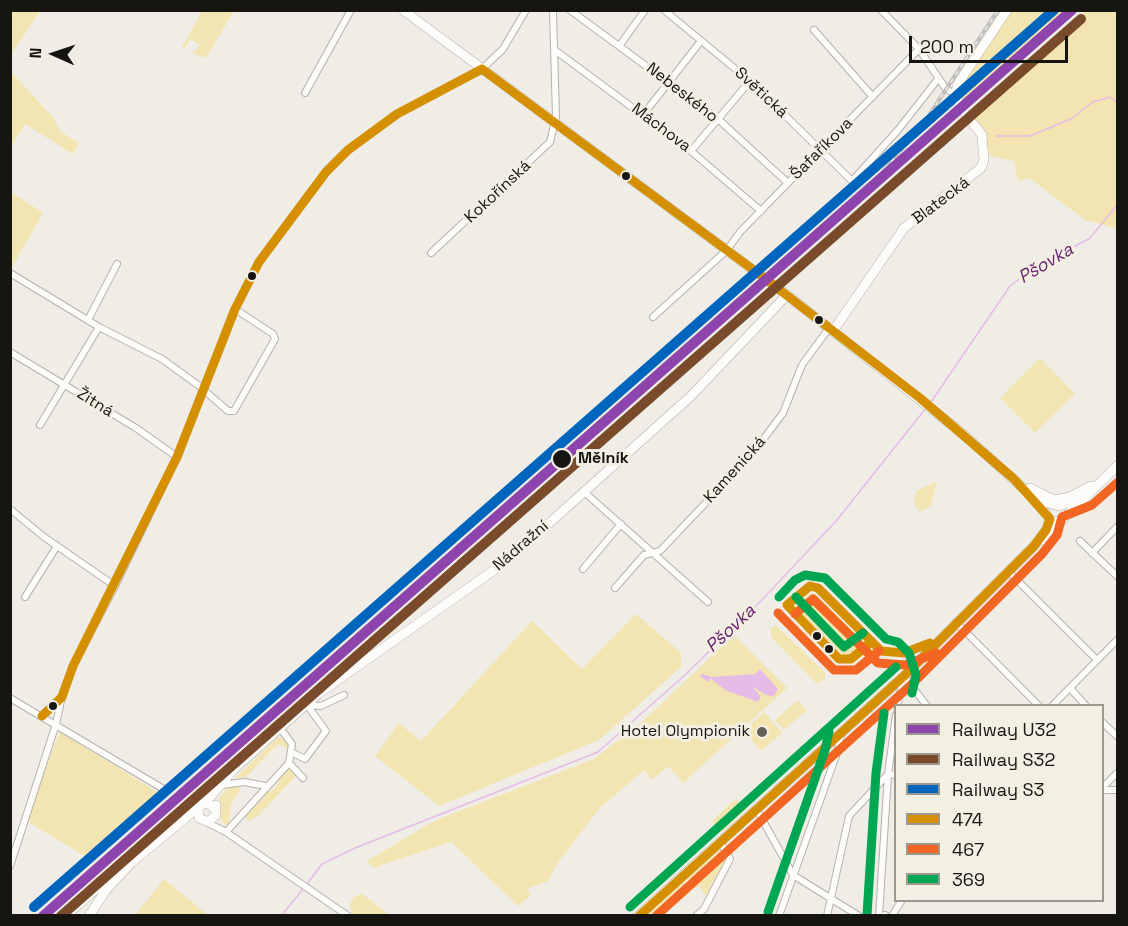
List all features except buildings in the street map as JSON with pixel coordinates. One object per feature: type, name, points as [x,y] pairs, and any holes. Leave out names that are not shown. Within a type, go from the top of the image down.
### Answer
[{"type":"main road","points":[[403,10],[727,250],[903,385],[1014,479],[1055,519]]},
{"type":"main road","points":[[955,94],[959,82],[1007,10]]},
{"type":"main road","name":"Blatecká","points":[[833,331],[904,228],[981,168],[984,160],[982,135],[958,103],[955,94]]},
{"type":"main road","name":"Nádražní","points":[[99,885],[333,682],[507,561],[691,396],[787,295]]},
{"type":"main road","points":[[1055,519],[1086,495],[1118,465]]},
{"type":"main road","points":[[1014,479],[1038,494],[1054,500],[1070,497],[1099,483]]},
{"type":"main road","points":[[1055,519],[1048,512],[1057,506],[1086,495]]},
{"type":"main road","points":[[638,915],[721,843],[904,676],[1034,546],[1055,519],[1064,512],[1057,506],[1034,498]]},
{"type":"main road","name":"Nádražní","points":[[126,868],[202,806],[233,770]]},
{"type":"main road","name":"Nádražní","points":[[216,811],[222,785]]},
{"type":"main road","points":[[171,830],[213,819],[216,811],[213,805],[202,806],[203,821]]},
{"type":"main road","points":[[65,915],[99,885],[126,868]]},
{"type":"main road","points":[[88,915],[126,868]]},
{"type":"street","points":[[305,93],[351,10]]},
{"type":"street","points":[[10,866],[73,666],[115,586],[177,457],[235,309],[259,262],[326,172],[348,150],[397,114],[482,69],[503,49],[526,10]]},
{"type":"street","points":[[553,10],[556,51],[556,124]]},
{"type":"street","name":"Nebeského","points":[[570,10],[718,119],[788,183]]},
{"type":"street","points":[[620,45],[645,10]]},
{"type":"street","name":"Světická","points":[[664,10],[750,81],[852,181],[898,130],[938,79]]},
{"type":"street","points":[[881,10],[919,48],[946,89],[955,94]]},
{"type":"street","points":[[814,30],[873,97]]},
{"type":"street","points":[[644,115],[701,41]]},
{"type":"street","name":"Šafaříkova","points":[[653,317],[727,250],[761,211],[919,48]]},
{"type":"street","name":"Máchova","points":[[556,51],[691,151],[761,211]]},
{"type":"street","points":[[691,151],[750,81]]},
{"type":"street","name":"Kokořínská","points":[[431,254],[550,142],[556,124]]},
{"type":"street","points":[[88,320],[117,264]]},
{"type":"street","points":[[10,273],[99,327],[162,359],[228,411],[234,411],[274,342],[273,334],[235,309]]},
{"type":"street","points":[[40,425],[99,327]]},
{"type":"street","name":"Kamenická","points":[[615,588],[644,555],[660,551],[753,453],[783,413],[802,365],[833,331]]},
{"type":"street","name":"Žitná","points":[[10,352],[177,457]]},
{"type":"street","points":[[583,491],[708,602]]},
{"type":"street","points":[[10,509],[57,546],[115,586]]},
{"type":"street","points":[[583,569],[621,524]]},
{"type":"street","points":[[1092,553],[1118,526]]},
{"type":"street","points":[[1080,541],[1118,577]]},
{"type":"street","points":[[25,597],[57,546]]},
{"type":"street","points":[[1008,571],[1097,660]]},
{"type":"street","points":[[956,622],[1038,704]]},
{"type":"street","points":[[1054,704],[1118,639]]},
{"type":"street","points":[[897,704],[904,676]]},
{"type":"street","points":[[904,676],[926,704]]},
{"type":"street","points":[[1070,688],[1085,704]]},
{"type":"street","points":[[307,705],[321,706],[344,695]]},
{"type":"street","points":[[42,716],[62,697]]},
{"type":"street","points":[[10,698],[167,790]]},
{"type":"street","points":[[292,753],[305,759],[326,731],[307,705]]},
{"type":"street","points":[[1104,724],[1118,737]]},
{"type":"street","points":[[226,832],[289,763],[292,744],[280,728]]},
{"type":"street","points":[[779,915],[837,753],[841,734]]},
{"type":"street","points":[[885,915],[894,745]]},
{"type":"street","points":[[289,763],[303,778]]},
{"type":"street","points":[[1104,787],[1118,772]]},
{"type":"street","points":[[827,915],[849,816],[892,775]]},
{"type":"street","points":[[222,785],[244,782],[266,786]]},
{"type":"street","points":[[757,810],[793,875],[859,915]]},
{"type":"street","points":[[216,811],[218,820],[226,832]]},
{"type":"street","points":[[203,821],[226,832],[348,915]]},
{"type":"street","points":[[696,915],[704,909],[730,859],[721,843]]},
{"type":"street","points":[[885,915],[900,902]]},
{"type":"shaded area","points":[[10,11],[40,11],[11,55]]},
{"type":"shaded area","points":[[202,11],[234,11],[206,58],[192,53],[200,45],[190,39],[184,49],[182,47]]},
{"type":"shaded area","points":[[1011,11],[1066,11],[964,100],[960,97],[959,90]]},
{"type":"shaded area","points":[[1085,11],[1117,11],[1117,226],[1115,228],[1085,220],[1029,178],[1018,181],[1014,161],[990,156],[983,128],[968,113]]},
{"type":"shaded area","points":[[11,72],[52,116],[61,132],[79,143],[73,154],[25,124],[11,147]]},
{"type":"shaded area","points":[[11,192],[43,213],[10,269]]},
{"type":"shaded area","points":[[1040,358],[1075,394],[1035,433],[1000,398]]},
{"type":"shaded area","points":[[937,481],[931,506],[919,512],[914,503],[916,491]]},
{"type":"shaded area","points":[[809,594],[816,594],[862,640],[850,655],[843,656],[800,612],[799,604]]},
{"type":"shaded area","points":[[636,614],[681,653],[681,667],[599,740],[439,806],[375,756],[399,723],[421,741],[532,621],[582,669]]},
{"type":"shaded area","points":[[775,625],[825,672],[825,680],[816,683],[771,637],[771,628]]},
{"type":"shaded area","points":[[734,635],[787,688],[683,783],[668,766],[652,780],[644,770],[600,808],[559,861],[547,882],[528,888],[530,896],[518,906],[451,842],[373,868],[367,861],[434,821],[594,759],[643,721]]},
{"type":"shaded area","points":[[760,669],[778,689],[774,696],[766,695],[753,687],[761,697],[758,702],[725,690],[710,678],[708,682],[700,676],[701,674],[713,677],[755,674]]},
{"type":"shaded area","points":[[798,700],[807,710],[784,730],[775,720]]},
{"type":"shaded area","name":"Hotel Olympionik","points":[[764,712],[782,733],[761,751],[743,731]]},
{"type":"shaded area","points":[[60,732],[164,796],[93,861],[28,822],[40,781]]},
{"type":"shaded area","points":[[278,737],[286,740],[289,750],[278,744],[246,777],[235,778]]},
{"type":"shaded area","points":[[291,766],[298,774],[258,816],[248,821],[245,816],[250,807],[268,790],[271,792],[279,783],[277,780]]},
{"type":"shaded area","points":[[240,784],[240,790],[231,804],[229,824],[225,825],[219,816],[219,799],[227,788]]},
{"type":"shaded area","points":[[735,799],[747,809],[721,832],[712,821]]},
{"type":"shaded area","points":[[721,849],[727,857],[706,896],[699,886],[694,889],[687,878]]},
{"type":"shaded area","points":[[164,879],[208,915],[135,915]]},
{"type":"shaded area","points":[[683,881],[690,887],[690,893],[661,915],[647,916]]},
{"type":"shaded area","points":[[361,894],[389,915],[353,914],[349,905],[354,897]]},
{"type":"waterway","points":[[996,136],[1030,136],[1071,119],[1093,102],[1110,97],[1118,104]]},
{"type":"waterway","name":"Pšovka","points":[[931,402],[1010,286],[1030,271],[1090,238],[1118,204]]},
{"type":"waterway","name":"Pšovka","points":[[307,884],[322,864],[355,848],[598,752],[685,675],[758,604],[837,520],[926,408]]},
{"type":"waterway","name":"Pšovka","points":[[281,916],[304,888]]},
{"type":"railway","points":[[204,770],[882,173],[924,123],[998,10]]},
{"type":"rail line","name":"S3","points":[[34,907],[1054,10]]},
{"type":"rail line","name":"U32","points":[[43,916],[1072,10]]},
{"type":"rail line","name":"S32","points":[[61,916],[1081,19]]},
{"type":"transit line","name":"474","points":[[482,69],[763,277],[920,398],[1014,479],[1050,519],[1046,530],[1034,546],[904,676],[639,916]]},
{"type":"transit line","name":"474","points":[[42,716],[62,697],[73,666],[177,457],[235,309],[259,262],[326,172],[348,150],[397,114],[482,69]]},
{"type":"transit line","name":"467","points":[[656,916],[912,684],[1042,554],[1057,535],[1062,517],[1092,505],[1118,482]]},
{"type":"transit line","name":"369","points":[[779,597],[795,580],[805,575],[825,578],[886,639],[898,642],[909,653],[916,675],[912,693]]},
{"type":"transit line","name":"474","points":[[787,605],[810,586],[818,588],[881,651],[904,653],[930,643]]},
{"type":"transit line","name":"369","points":[[796,597],[844,647],[863,633]]},
{"type":"transit line","name":"467","points":[[795,614],[813,599],[878,663],[906,665],[936,653]]},
{"type":"transit line","name":"474","points":[[787,605],[839,659],[851,659],[871,642]]},
{"type":"transit line","name":"467","points":[[778,613],[834,670],[856,670],[879,651]]},
{"type":"transit line","name":"369","points":[[630,907],[896,667]]},
{"type":"transit line","name":"369","points":[[867,915],[876,773],[884,713]]},
{"type":"transit line","name":"369","points":[[768,912],[825,750],[829,732]]},
{"type":"place","name":"Mělník","points":[[562,459]]},
{"type":"place","name":"Hotel Olympionik","points":[[762,732]]}]
